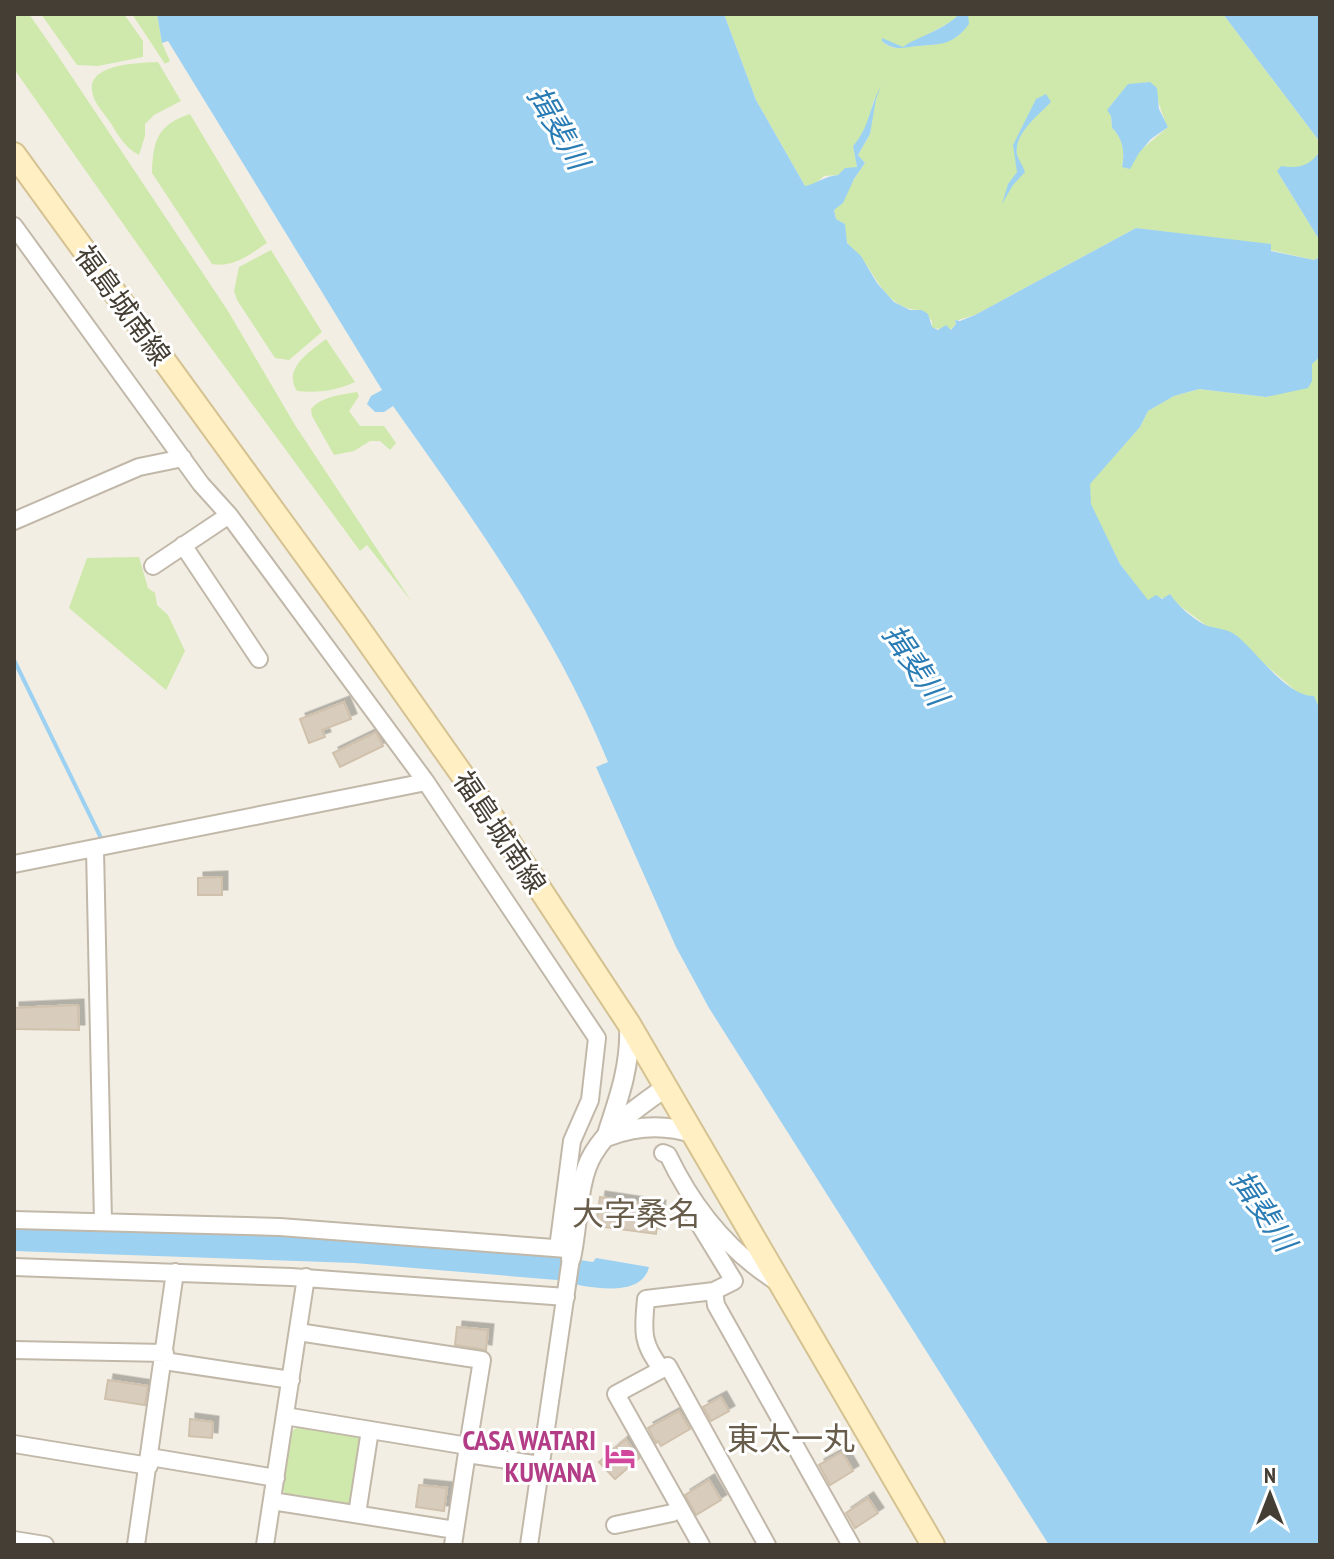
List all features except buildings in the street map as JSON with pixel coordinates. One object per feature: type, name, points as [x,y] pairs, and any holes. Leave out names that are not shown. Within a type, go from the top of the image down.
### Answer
[{"type":"main road","name":"福島城南線","points":[[14,154],[463,776],[629,1024],[933,1545]]},
{"type":"street","points":[[14,226],[201,484],[229,515],[426,782],[597,1038],[590,1100],[572,1141],[566,1297],[529,1545]]},
{"type":"street","points":[[14,521],[139,467],[183,458]]},
{"type":"street","points":[[153,566],[229,515]]},
{"type":"street","points":[[183,545],[259,659]]},
{"type":"street","points":[[14,864],[426,782]]},
{"type":"street","points":[[95,849],[103,1222]]},
{"type":"street","points":[[606,1137],[626,1075],[630,1052],[629,1024]]},
{"type":"street","points":[[568,1252],[591,1156],[626,1117],[666,1087]]},
{"type":"street","points":[[606,1137],[647,1127],[675,1127],[695,1134]]},
{"type":"street","points":[[663,1153],[668,1155],[695,1205],[753,1267],[781,1284]]},
{"type":"street","points":[[662,1369],[654,1360],[643,1333],[646,1299],[714,1291],[734,1281],[690,1209],[695,1205]]},
{"type":"street","points":[[14,1220],[309,1229],[568,1252]]},
{"type":"street","points":[[14,1267],[306,1277],[566,1297]]},
{"type":"street","points":[[136,1545],[175,1272]]},
{"type":"street","points":[[265,1545],[306,1277]]},
{"type":"street","points":[[714,1291],[716,1305],[851,1545]]},
{"type":"street","points":[[272,1501],[357,1514],[454,1538],[482,1360],[298,1332]]},
{"type":"street","points":[[14,1350],[165,1357],[291,1380]]},
{"type":"street","points":[[701,1545],[616,1394],[668,1366],[767,1545]]},
{"type":"street","points":[[285,1416],[540,1465]]},
{"type":"street","points":[[357,1514],[370,1430]]},
{"type":"street","points":[[14,1444],[276,1478]]},
{"type":"street","points":[[615,1525],[672,1513],[680,1508]]},
{"type":"street","points":[[14,1540],[45,1545]]},
{"type":"green space","points":[[14,14],[29,14],[54,50],[228,311],[295,425],[412,602],[367,545],[360,551],[200,333],[14,69]]},
{"type":"green space","points":[[41,14],[124,14],[143,41],[143,57],[98,66],[77,65]]},
{"type":"green space","points":[[132,14],[157,14],[162,43],[170,61],[165,64]]},
{"type":"green space","points":[[724,14],[959,14],[956,19],[904,48],[952,39],[964,30],[968,14],[1223,14],[1320,142],[1313,161],[1302,166],[1281,167],[1277,171],[1320,241],[1320,257],[1314,260],[1270,250],[1271,245],[1136,228],[975,315],[955,321],[950,330],[932,328],[932,321],[922,310],[911,309],[893,300],[860,255],[848,244],[845,224],[836,219],[834,209],[865,163],[858,155],[870,134],[875,96],[865,132],[853,146],[857,167],[838,175],[824,176],[815,184],[805,186],[756,100]],"holes":[[[883,39],[902,48],[891,47],[882,41]],[[1150,82],[1168,127],[1122,166],[1122,146],[1112,128],[1110,106],[1128,85]]]},
{"type":"green space","points":[[158,62],[181,101],[154,115],[145,124],[139,155],[122,141],[98,105],[92,84],[96,76],[115,67]]},
{"type":"green space","points":[[190,114],[267,243],[235,262],[212,264],[152,173],[159,135],[171,123]]},
{"type":"green space","points":[[271,250],[322,332],[289,360],[275,358],[234,291],[239,267]]},
{"type":"green space","points":[[326,339],[355,382],[326,391],[297,391],[293,383],[296,368]]},
{"type":"green space","points":[[1320,357],[1320,740],[1319,728],[1307,696],[1297,692],[1236,635],[1207,626],[1176,603],[1156,596],[1148,601],[1120,564],[1090,504],[1090,483],[1140,427],[1148,411],[1174,396],[1199,389],[1266,397],[1312,381],[1312,363]]},
{"type":"green space","points":[[357,392],[359,396],[349,411],[360,426],[384,426],[396,443],[390,450],[380,441],[370,441],[354,451],[334,455],[311,409],[326,399]]},
{"type":"green space","points":[[139,557],[148,588],[155,593],[157,605],[168,615],[185,651],[166,690],[69,608],[87,558]]},
{"type":"green space","points":[[300,1425],[359,1435],[363,1442],[354,1500],[347,1506],[288,1497],[282,1489],[291,1432]]},
{"type":"water","name":"揖斐川","points":[[157,14],[724,14],[756,100],[805,186],[838,175],[845,168],[857,167],[853,146],[863,132],[881,86],[870,134],[858,155],[865,163],[843,203],[834,210],[836,219],[845,224],[847,243],[861,256],[877,283],[894,302],[910,310],[922,310],[928,314],[932,327],[938,330],[946,325],[951,330],[956,324],[955,320],[975,315],[1136,228],[1271,244],[1271,251],[1314,260],[1320,257],[1320,357],[1312,364],[1312,381],[1308,388],[1266,397],[1199,389],[1174,396],[1148,411],[1140,427],[1090,484],[1091,504],[1120,564],[1148,600],[1156,595],[1162,599],[1170,594],[1198,621],[1234,634],[1283,682],[1314,696],[1320,710],[1320,1545],[1049,1545],[709,1008],[676,947],[596,767],[608,762],[587,714],[538,622],[483,534],[393,406],[384,412],[375,412],[367,404],[371,396],[382,390],[168,41],[162,43]]},
{"type":"water","points":[[959,14],[968,14],[969,24],[958,36],[946,42],[900,48],[882,41],[882,38],[903,47]]},
{"type":"water","points":[[1223,14],[1320,14],[1320,142]]},
{"type":"water","points":[[1150,82],[1157,88],[1159,109],[1168,127],[1151,139],[1130,169],[1122,167],[1122,146],[1107,110],[1128,84]]},
{"type":"water","points":[[1046,94],[1051,102],[1023,132],[1017,147],[1017,155],[1025,172],[1002,204],[1008,184],[1017,172],[1013,145],[1036,99]]},
{"type":"water","points":[[1320,151],[1320,241],[1277,171],[1281,166],[1298,167],[1308,163]]},
{"type":"water","points":[[14,1229],[176,1231],[339,1238],[593,1262],[596,1258],[649,1267],[644,1278],[635,1284],[609,1288],[557,1280],[354,1263],[14,1251]]},
{"type":"waterway","points":[[14,660],[102,840]]},
{"type":"place","name":"CASA WATARI KUWANA","points":[[620,1456]]},
{"type":"district","name":"大字桑名","points":[[636,1214]]},
{"type":"district","name":"東太一丸","points":[[791,1439]]}]
